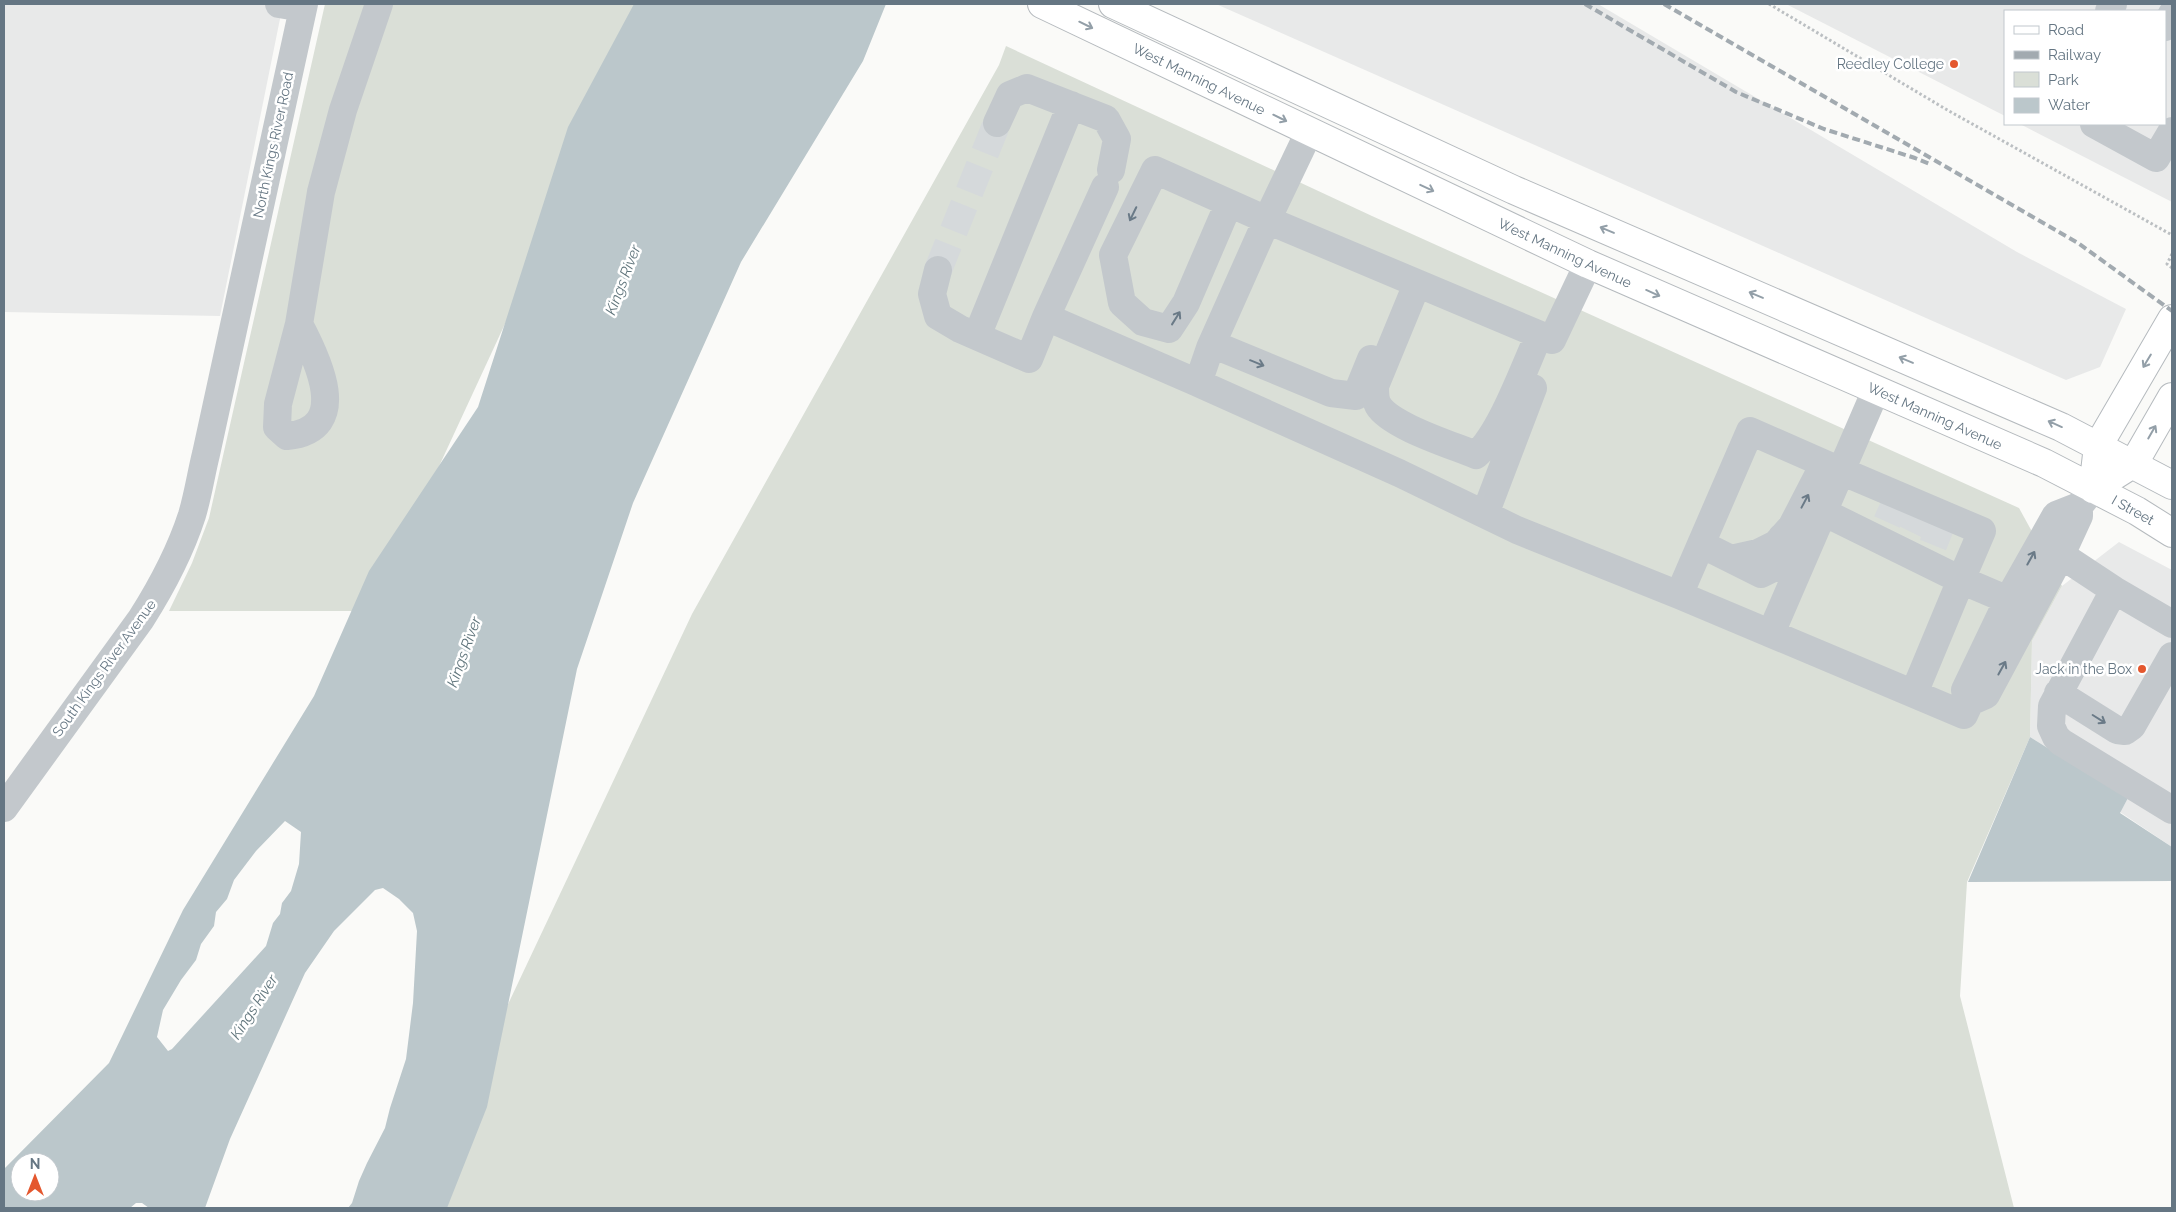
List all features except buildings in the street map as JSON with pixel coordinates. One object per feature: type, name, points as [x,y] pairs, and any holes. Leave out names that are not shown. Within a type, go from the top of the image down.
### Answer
[{"type":"main road","name":"West Manning Avenue","points":[[1042,4],[1588,264],[2044,463],[2086,497]]},
{"type":"main road","points":[[1113,4],[1514,190],[2052,423],[2134,463],[2172,485]]},
{"type":"main road","points":[[2086,497],[2098,446],[2172,319]]},
{"type":"main road","points":[[2086,497],[2134,463],[2172,398]]},
{"type":"main road","name":"I Street","points":[[2086,497],[2172,532]]},
{"type":"street","points":[[299,324],[313,236],[328,166],[343,110],[379,4]]},
{"type":"street","name":"North Kings River Road","points":[[243,287],[295,5]]},
{"type":"street","points":[[2166,25],[2172,14]]},
{"type":"street","points":[[938,270],[932,294],[938,316],[960,329],[1029,359],[1108,179],[1117,139],[1106,119],[1027,88],[1010,95],[996,123]]},
{"type":"street","points":[[978,336],[1071,105]]},
{"type":"street","points":[[2103,126],[2156,158],[2172,131]]},
{"type":"street","points":[[1198,383],[1212,344],[1309,132]]},
{"type":"street","points":[[1229,203],[1186,303],[1169,329],[1143,322],[1122,303],[1113,255],[1154,170],[1545,338]]},
{"type":"street","points":[[1411,281],[1375,386],[1377,404],[1385,414],[1401,424],[1476,456],[1487,446],[1545,338],[1588,264]]},
{"type":"street","points":[[1212,344],[1330,393],[1356,396],[1411,281]]},
{"type":"street","name":"South Kings River Avenue","points":[[4,808],[141,619],[160,589],[178,553],[194,505],[243,287]]},
{"type":"street","points":[[1046,317],[1399,473],[1517,530],[1771,633],[1964,715],[1970,702],[1986,695],[2061,555],[2086,497]]},
{"type":"street","points":[[1485,514],[1545,338]]},
{"type":"street","points":[[1701,544],[1731,559],[1758,553],[1776,544],[1792,526],[1833,467],[1876,390]]},
{"type":"street","points":[[1679,595],[1750,432],[1833,467],[1914,525],[1961,580],[2008,600]]},
{"type":"street","points":[[1771,633],[1823,512],[1833,467]]},
{"type":"street","points":[[1970,702],[1965,690],[2008,600],[2056,515],[2086,497]]},
{"type":"street","points":[[1823,512],[1914,525],[1982,531],[1914,693]]},
{"type":"street","points":[[2061,555],[2114,590],[2172,624]]},
{"type":"street","points":[[2114,590],[2058,693],[2052,706],[2050,720],[2056,737],[2172,810]]},
{"type":"street","points":[[2058,693],[2117,730],[2125,731],[2132,726],[2172,656]]},
{"type":"path","points":[[1769,4],[1949,111],[2172,235]]},
{"type":"path","points":[[2172,254],[2167,264],[2172,268]]},
{"type":"shaded area","points":[[4,4],[283,4],[220,316],[4,312]]},
{"type":"shaded area","points":[[1216,4],[1598,4],[2017,252],[2126,309],[2100,367],[2066,380]]},
{"type":"shaded area","name":"Reedley College","points":[[1786,4],[2172,4],[2172,202],[2022,125],[2166,125],[2166,10],[2004,10],[2004,115]]},
{"type":"shaded area","points":[[2119,542],[2172,570],[2172,847],[2120,812],[2128,798],[2030,737],[2032,641],[2062,586]]},
{"type":"green space","points":[[325,4],[653,4],[372,611],[169,611],[192,563],[209,518]]},
{"type":"green space","points":[[1006,46],[1372,216],[2019,508],[2062,586],[2032,641],[2030,737],[1967,882],[1960,996],[2014,1208],[412,1208],[692,614],[999,65]]},
{"type":"water","name":"Kings River","points":[[634,4],[886,4],[863,61],[741,262],[633,503],[577,669],[487,1107],[447,1208],[348,1208],[352,1203],[367,1163],[385,1128],[406,1059],[413,1003],[417,931],[413,913],[399,899],[383,888],[375,890],[334,931],[305,973],[230,1139],[205,1208],[149,1208],[142,1203],[136,1203],[130,1208],[4,1208],[4,1169],[10,1163],[10,1202],[60,1202],[60,1152],[21,1152],[109,1063],[183,910],[314,696],[369,571],[478,407],[568,127]],"holes":[[[285,821],[301,832],[299,864],[291,891],[282,903],[280,914],[273,923],[266,946],[172,1049],[168,1051],[157,1037],[163,1010],[181,980],[196,960],[201,944],[214,926],[216,912],[227,899],[234,880],[256,851]]]},
{"type":"water","points":[[2030,737],[2128,798],[2120,813],[2172,847],[2172,881],[1968,882]]},
{"type":"tunnel","points":[[938,270],[997,123]]},
{"type":"tunnel","points":[[1887,522],[1896,502]]},
{"type":"tunnel","points":[[1911,532],[1921,512]]},
{"type":"tunnel","points":[[1933,545],[1943,520]]},
{"type":"railway","points":[[1585,4],[1736,92],[1824,129],[1930,164]]},
{"type":"railway","points":[[1664,4],[2078,243],[2172,311]]},
{"type":"place","name":"Reedley College","points":[[1954,64]]},
{"type":"place","name":"Jack in the Box","points":[[2142,669]]}]
